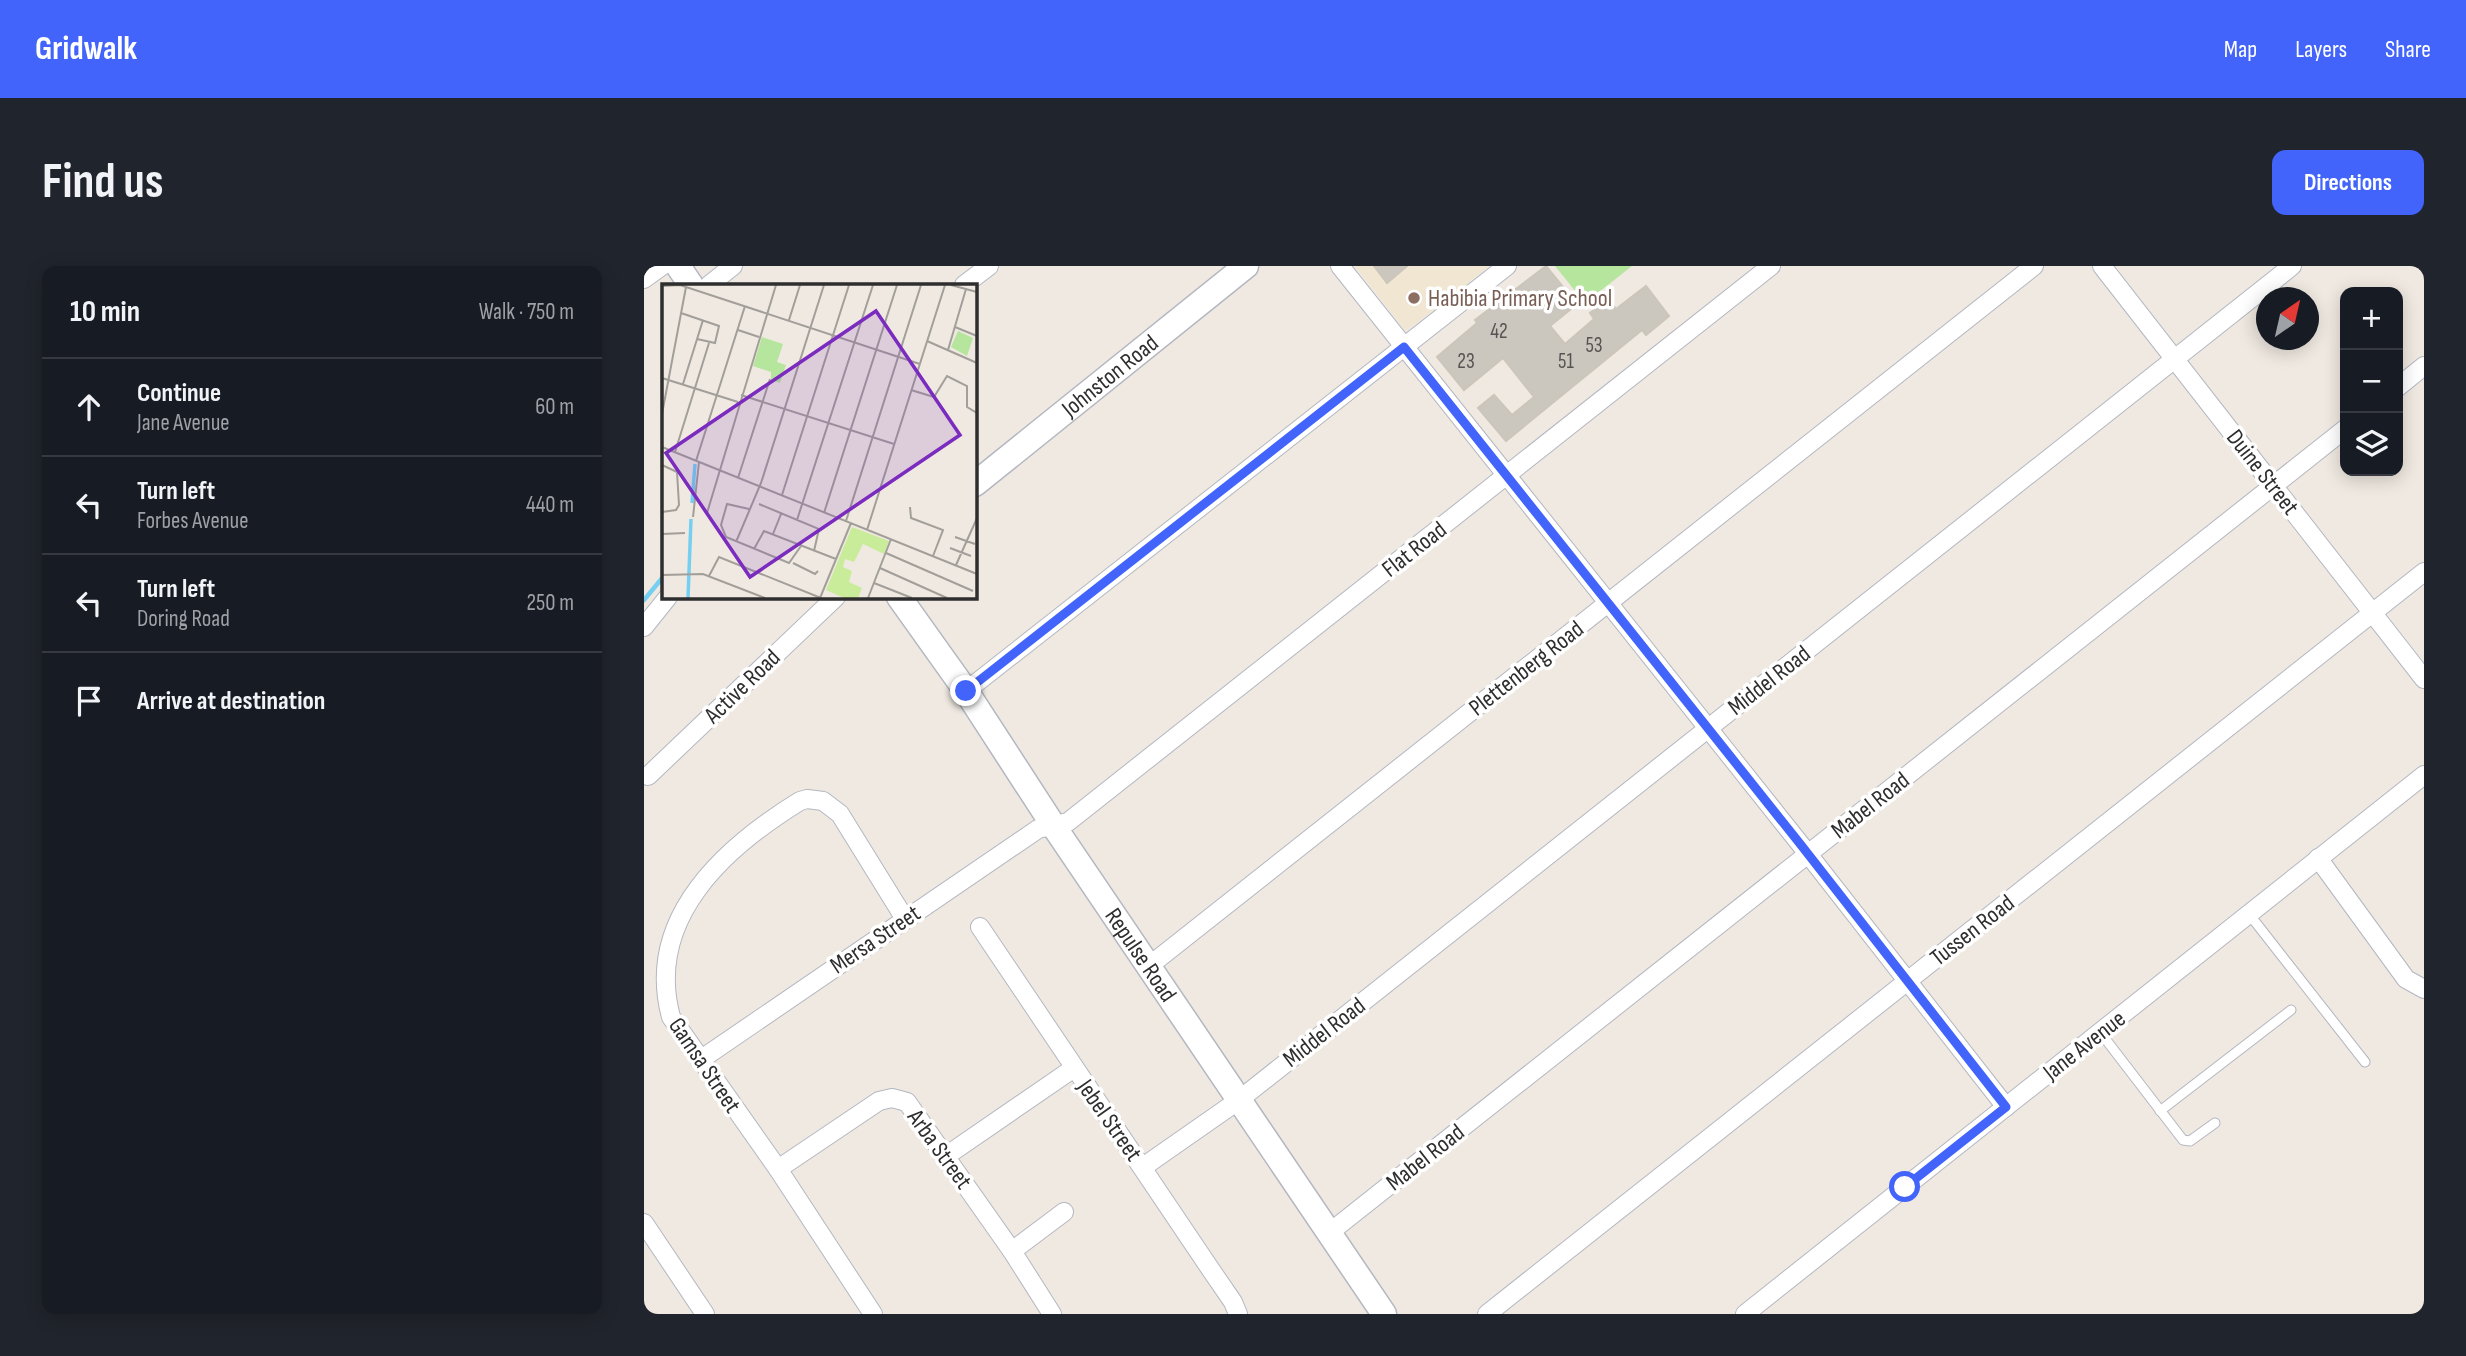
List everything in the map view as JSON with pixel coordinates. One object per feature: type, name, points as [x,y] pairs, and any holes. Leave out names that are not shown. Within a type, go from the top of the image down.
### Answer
[{"type":"street","points":[[644,279],[662,266]]},
{"type":"street","points":[[678,266],[690,284]]},
{"type":"street","points":[[710,284],[733,266]]},
{"type":"street","points":[[965,284],[989,266]]},
{"type":"street","name":"Johnston Road","points":[[976,483],[1246,266]]},
{"type":"street","points":[[1339,266],[2006,1107]]},
{"type":"street","points":[[966,691],[1507,266]]},
{"type":"street","name":"Flat Road","points":[[1053,825],[1068,822],[1771,266]]},
{"type":"street","name":"Plettenberg Road","points":[[1149,966],[2034,266]]},
{"type":"street","name":"Duine Street","points":[[2102,266],[2424,679]]},
{"type":"street","name":"Middel Road","points":[[1143,1167],[1239,1100],[2292,266]]},
{"type":"street","points":[[2403,383],[2424,366]]},
{"type":"street","name":"Mabel Road","points":[[1329,1233],[2340,433]]},
{"type":"street","name":"Tussen Road","points":[[1487,1314],[2424,572]]},
{"type":"street","points":[[644,627],[667,598]]},
{"type":"street","name":"Active Road","points":[[648,776],[835,598]]},
{"type":"street","name":"Repulse Road","points":[[900,598],[966,691],[1053,825],[1384,1314]]},
{"type":"street","name":"Jane Avenue","points":[[1745,1314],[2424,775]]},
{"type":"street","name":"Gamsa Street","points":[[873,1314],[778,1169],[671,1017],[660,991],[656,959],[659,936],[670,911],[699,877],[748,835],[807,799],[823,801],[840,814],[905,919]]},
{"type":"street","name":"Mersa Street","points":[[700,1059],[1038,829],[1053,825]]},
{"type":"street","points":[[2318,858],[2406,979],[2424,989]]},
{"type":"street","name":"Jebel Street","points":[[980,927],[1143,1167],[1233,1302],[1238,1314]]},
{"type":"street","points":[[946,1156],[1074,1068]]},
{"type":"street","name":"Arba Street","points":[[778,1169],[879,1101],[892,1098],[902,1100],[911,1106],[1012,1251],[1052,1314]]},
{"type":"street","points":[[1012,1251],[1064,1212]]},
{"type":"street","points":[[644,1223],[705,1314]]},
{"type":"lane","points":[[2249,914],[2365,1062]]},
{"type":"lane","points":[[2160,1111],[2291,1010]]},
{"type":"lane","points":[[2099,1032],[2186,1141],[2215,1123]]},
{"type":"shaded area","name":"Habibia Primary School","points":[[1355,266],[1489,266],[1406,331]]},
{"type":"green space","points":[[1555,266],[1632,266],[1585,303]]},
{"type":"building","points":[[1374,266],[1407,266],[1387,283]]},
{"type":"building","points":[[1546,266],[1577,304],[1550,326],[1565,344],[1594,319],[1590,313],[1608,299],[1616,309],[1646,286],[1669,316],[1646,335],[1642,330],[1506,441],[1478,408],[1494,395],[1512,415],[1534,397],[1503,358],[1464,390],[1437,357],[1477,323],[1475,320]]},
{"type":"waterway","points":[[644,600],[662,578]]},
{"type":"place","name":"Habibia Primary School","points":[[1414,298]]},
{"type":"route","points":[[966,691],[1404,347],[2006,1107],[1905,1187]]}]
